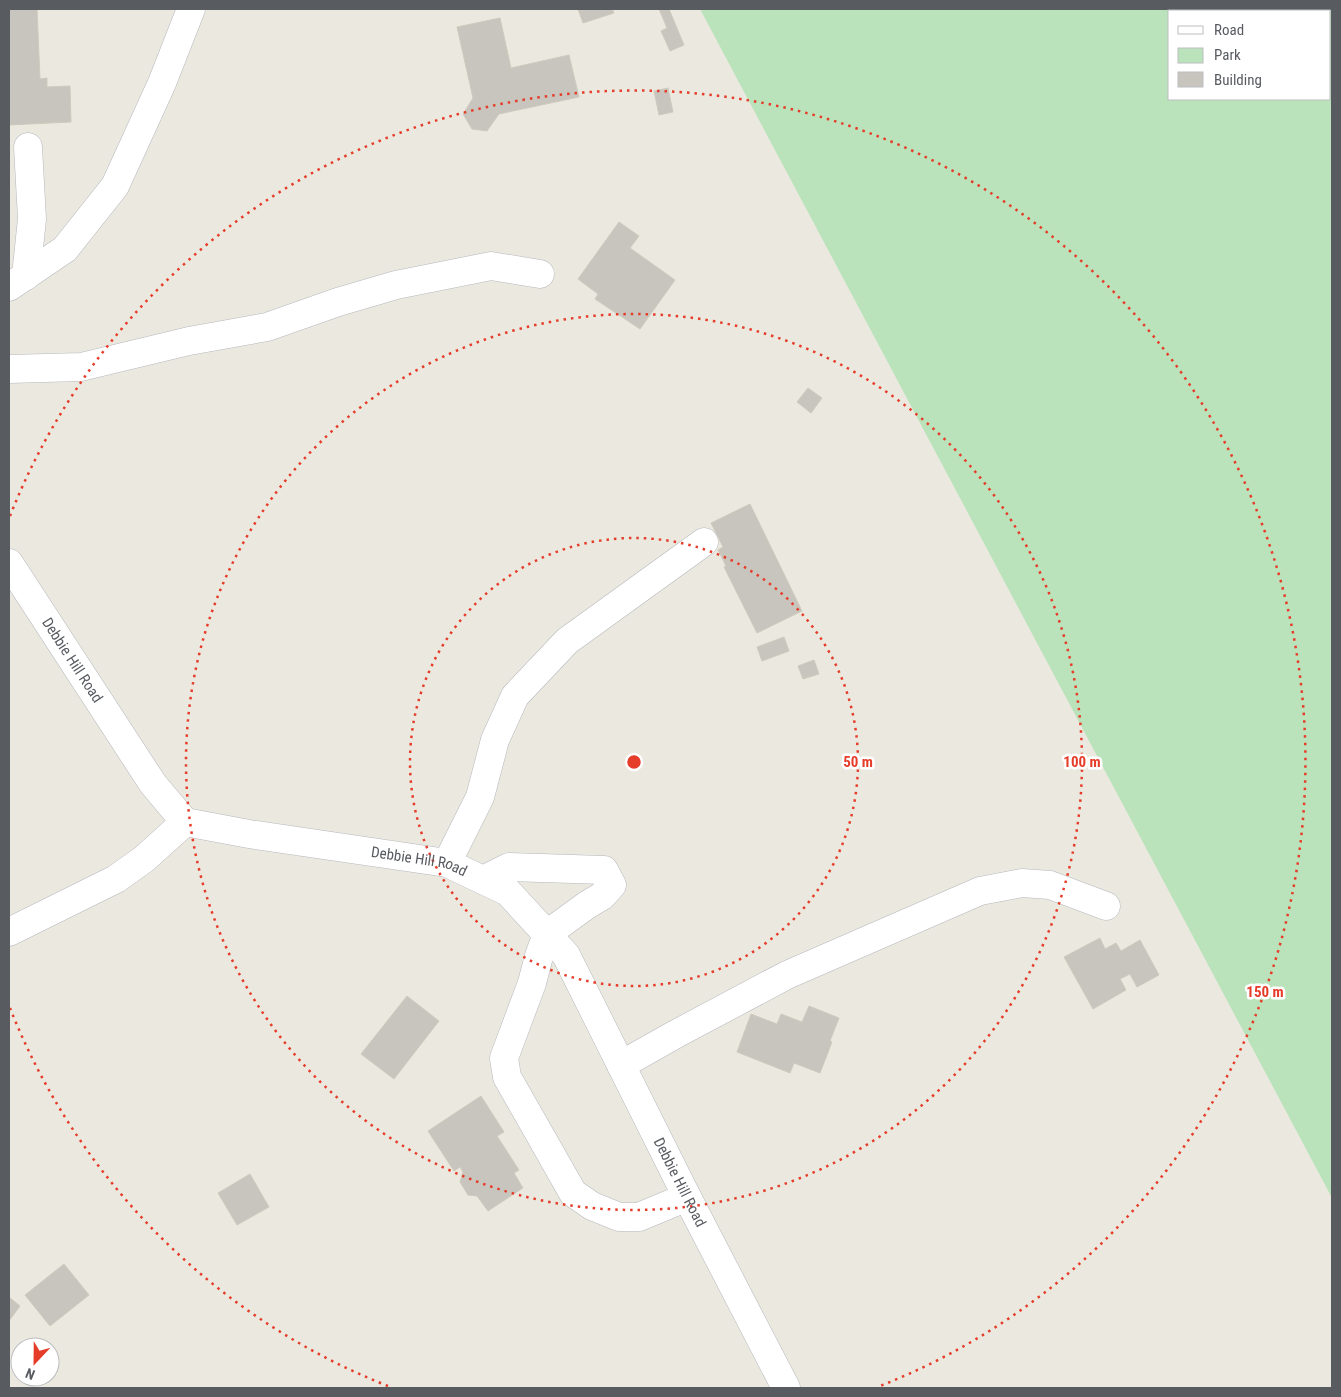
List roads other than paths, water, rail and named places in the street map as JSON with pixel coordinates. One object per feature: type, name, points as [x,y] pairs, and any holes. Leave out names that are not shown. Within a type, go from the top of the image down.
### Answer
[{"type":"street","points":[[17,281],[65,249],[115,186],[162,84],[191,9]]},
{"type":"street","points":[[17,281],[32,219],[28,147]]},
{"type":"street","points":[[9,368],[81,367],[189,342],[267,327],[338,302],[396,286],[491,266],[540,274]]},
{"type":"street","points":[[447,864],[480,798],[495,740],[515,696],[567,641],[704,542]]},
{"type":"street","name":"Debbie Hill Road","points":[[9,562],[153,784],[185,822],[249,834],[447,864],[508,892],[548,934],[566,955],[686,1198],[786,1388]]},
{"type":"street","points":[[9,932],[116,879],[144,859],[185,822]]},
{"type":"street","points":[[483,880],[509,867],[604,870],[612,885],[607,891],[548,934],[504,1058],[507,1077],[573,1193],[592,1206],[619,1217],[639,1218],[686,1198]]},
{"type":"street","points":[[621,1065],[787,975],[980,891],[1022,883],[1050,885],[1106,906]]}]
